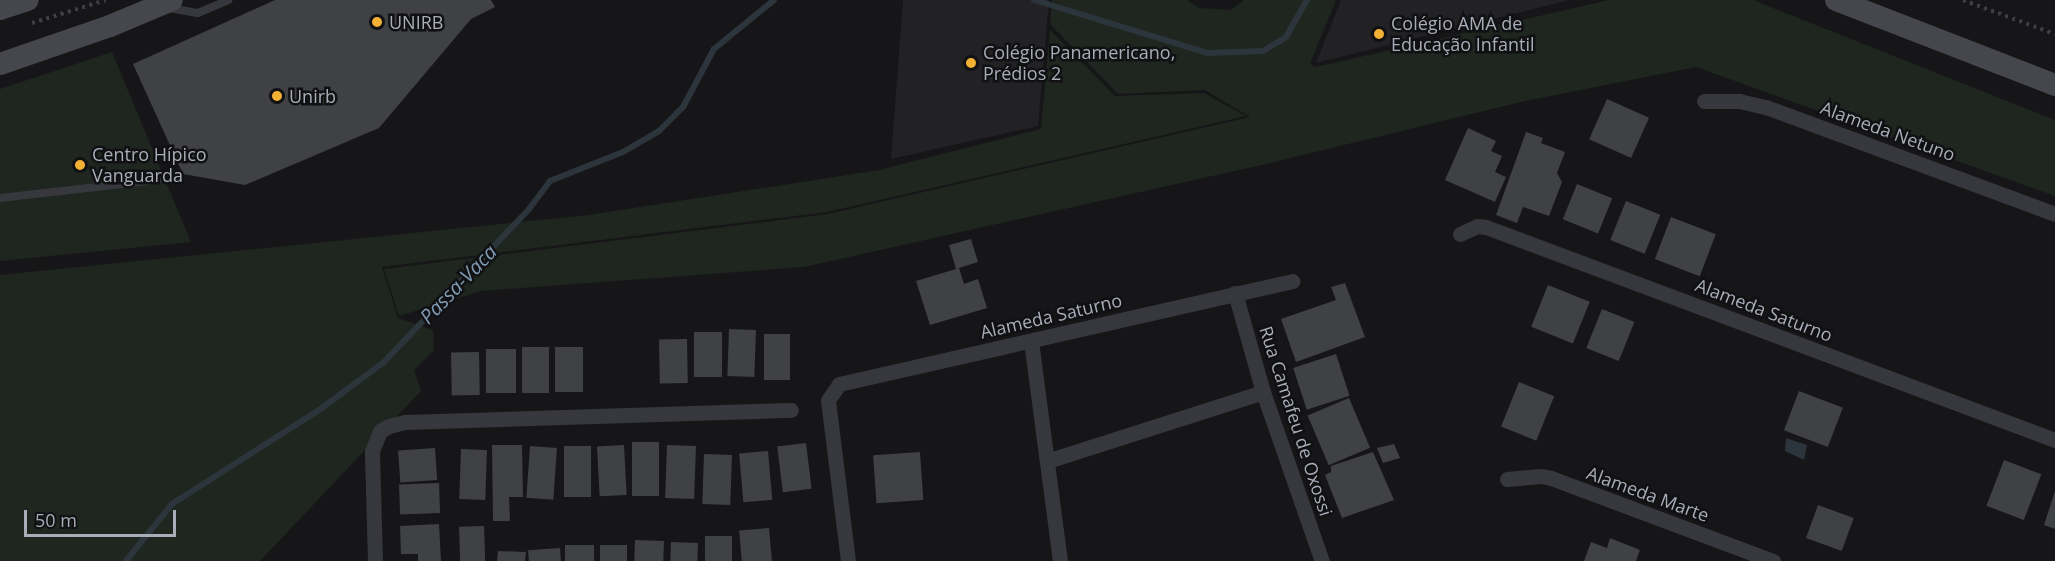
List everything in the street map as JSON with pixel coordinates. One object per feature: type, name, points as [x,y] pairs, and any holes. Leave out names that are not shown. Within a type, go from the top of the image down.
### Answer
[{"type":"main road","points":[[0,9],[28,0]]},
{"type":"main road","points":[[1836,0],[2055,85]]},
{"type":"main road","points":[[0,64],[110,26],[162,2]]},
{"type":"street","name":"Alameda Netuno","points":[[1704,101],[1739,101],[1766,107],[2055,214]]},
{"type":"street","name":"Alameda Saturno","points":[[1460,234],[1478,226],[1486,227],[2055,440]]},
{"type":"street","name":"Alameda Saturno","points":[[848,561],[828,400],[839,384],[1292,281]]},
{"type":"street","name":"Rua Camafeu de Oxossi","points":[[1235,293],[1263,392],[1322,561]]},
{"type":"street","points":[[1031,341],[1060,561]]},
{"type":"street","points":[[1047,461],[1263,392]]},
{"type":"street","points":[[375,561],[372,451],[380,431],[389,426],[405,422],[791,410]]},
{"type":"street","name":"Alameda Marte","points":[[1508,478],[1540,476],[1551,478],[1773,561]]},
{"type":"lane","points":[[162,2],[198,13],[228,0]]},
{"type":"lane","points":[[0,198],[157,180]]},
{"type":"path","points":[[21,26],[106,0]]},
{"type":"path","points":[[1963,0],[2055,34]]},
{"type":"shaded area","name":"Colégio Panamericano, Prédios 2","points":[[903,0],[1049,0],[1038,126],[891,159]]},
{"type":"shaded area","points":[[1052,0],[1187,0],[1199,8],[1231,10],[1244,0],[1336,0],[1310,64],[1316,67],[1609,0],[1753,0],[2055,120],[2055,196],[1696,67],[1525,101],[1266,164],[804,267],[481,291],[399,316],[384,269],[828,214],[1250,117],[1205,90],[1118,94],[1050,24]]},
{"type":"shaded area","name":"Colégio AMA de Educação Infantil","points":[[1341,0],[1569,0],[1316,63]]},
{"type":"shaded area","points":[[1050,30],[1115,96],[1204,93],[1246,116],[827,212],[382,267],[398,318],[433,330],[434,350],[414,370],[421,391],[260,561],[0,561],[0,275],[589,215],[879,170],[1041,129]]},
{"type":"shaded area","name":"Centro Hípico Vanguarda","points":[[112,52],[191,242],[0,261],[0,89]]},
{"type":"shaded area","points":[[1786,438],[1807,445],[1804,460],[1785,451]]},
{"type":"building","name":"Unirb","points":[[275,0],[491,0],[495,7],[471,19],[379,128],[245,185],[183,174],[133,64]]},
{"type":"building","points":[[1607,99],[1649,118],[1631,158],[1589,139]]},
{"type":"building","points":[[1468,128],[1496,141],[1491,151],[1502,156],[1495,172],[1506,177],[1495,202],[1445,180]]},
{"type":"building","points":[[1526,132],[1543,138],[1541,143],[1565,152],[1557,173],[1562,182],[1549,216],[1523,207],[1517,223],[1496,215]]},
{"type":"building","points":[[1577,184],[1612,198],[1598,233],[1563,219]]},
{"type":"building","points":[[1626,201],[1660,215],[1645,254],[1610,240]]},
{"type":"building","points":[[1671,217],[1716,234],[1700,276],[1655,259]]},
{"type":"building","points":[[971,239],[978,262],[959,268],[964,284],[978,279],[987,308],[930,325],[916,281],[956,269],[949,245]]},
{"type":"building","points":[[1345,283],[1365,337],[1296,362],[1281,319],[1336,300],[1331,287]]},
{"type":"building","points":[[1548,285],[1590,302],[1573,344],[1531,327]]},
{"type":"building","points":[[1602,309],[1634,322],[1619,361],[1586,348]]},
{"type":"building","points":[[729,329],[756,330],[754,377],[727,376]]},
{"type":"building","points":[[694,332],[722,332],[722,377],[694,377]]},
{"type":"building","points":[[764,334],[790,334],[790,380],[764,380]]},
{"type":"building","points":[[659,339],[687,339],[688,383],[660,383]]},
{"type":"building","points":[[522,347],[549,347],[549,393],[522,393]]},
{"type":"building","points":[[555,347],[583,347],[583,392],[555,392]]},
{"type":"building","points":[[486,349],[516,349],[516,393],[486,393]]},
{"type":"building","points":[[451,352],[479,352],[480,395],[452,395]]},
{"type":"building","points":[[1336,354],[1350,396],[1307,410],[1293,368]]},
{"type":"building","points":[[1519,382],[1554,396],[1536,441],[1501,427]]},
{"type":"building","points":[[1799,391],[1843,408],[1828,447],[1784,430]]},
{"type":"building","points":[[1349,398],[1370,448],[1329,465],[1308,416]]},
{"type":"building","points":[[632,442],[659,442],[659,496],[632,496]]},
{"type":"building","points":[[806,443],[812,489],[783,492],[777,447]]},
{"type":"building","points":[[1394,444],[1400,458],[1383,463],[1377,448]]},
{"type":"building","points":[[492,445],[522,445],[523,497],[509,497],[510,521],[493,521]]},
{"type":"building","points":[[624,445],[627,495],[600,496],[597,446]]},
{"type":"building","points":[[667,445],[696,446],[694,499],[665,498]]},
{"type":"building","points":[[530,446],[557,448],[553,500],[526,498]]},
{"type":"building","points":[[564,446],[591,446],[591,497],[564,497]]},
{"type":"building","points":[[435,448],[437,480],[400,483],[398,451]]},
{"type":"building","points":[[461,449],[487,450],[485,500],[459,499]]},
{"type":"building","points":[[768,451],[772,500],[743,502],[739,454]]},
{"type":"building","points":[[920,452],[923,500],[876,503],[873,455]]},
{"type":"building","points":[[1373,452],[1394,500],[1342,518],[1325,475],[1331,472],[1331,466]]},
{"type":"building","points":[[704,454],[732,455],[730,505],[702,504]]},
{"type":"building","points":[[2004,460],[2041,474],[2024,520],[1986,506]]},
{"type":"building","points":[[439,483],[440,513],[400,514],[399,484]]},
{"type":"building","points":[[2055,491],[2055,529],[2044,525]]},
{"type":"building","points":[[1818,505],[1854,518],[1842,551],[1806,538]]},
{"type":"building","points":[[439,524],[441,561],[418,561],[418,554],[401,554],[400,526]]},
{"type":"building","points":[[484,526],[485,561],[460,561],[459,527]]},
{"type":"building","points":[[769,528],[772,561],[742,561],[739,531]]},
{"type":"building","points":[[705,536],[732,536],[732,561],[705,561]]},
{"type":"building","points":[[1610,538],[1640,550],[1636,561],[1584,561],[1591,542],[1607,548]]},
{"type":"building","points":[[635,540],[664,541],[663,561],[634,561]]},
{"type":"building","points":[[671,542],[698,543],[697,561],[670,561]]},
{"type":"building","points":[[565,545],[594,545],[594,561],[565,561]]},
{"type":"building","points":[[600,545],[627,545],[627,561],[600,561]]},
{"type":"building","points":[[560,548],[561,561],[529,561],[528,550]]},
{"type":"building","points":[[498,551],[526,552],[525,561],[497,561]]},
{"type":"waterway","name":"Passa-Vaca","points":[[126,561],[172,504],[322,408],[384,362],[529,209],[550,181],[623,152],[659,131],[683,107],[714,49],[774,0]]},
{"type":"waterway","name":"Passa-Vaca","points":[[1034,0],[1207,53],[1263,51],[1286,37],[1307,0]]},
{"type":"place","name":"UNIRB","points":[[377,22]]},
{"type":"place","name":"Colégio AMA de Educação Infantil","points":[[1379,34]]},
{"type":"place","name":"Colégio Panamericano, Prédios 2","points":[[971,63]]},
{"type":"place","name":"Unirb","points":[[277,96]]},
{"type":"place","name":"Centro Hípico Vanguarda","points":[[80,165]]}]
